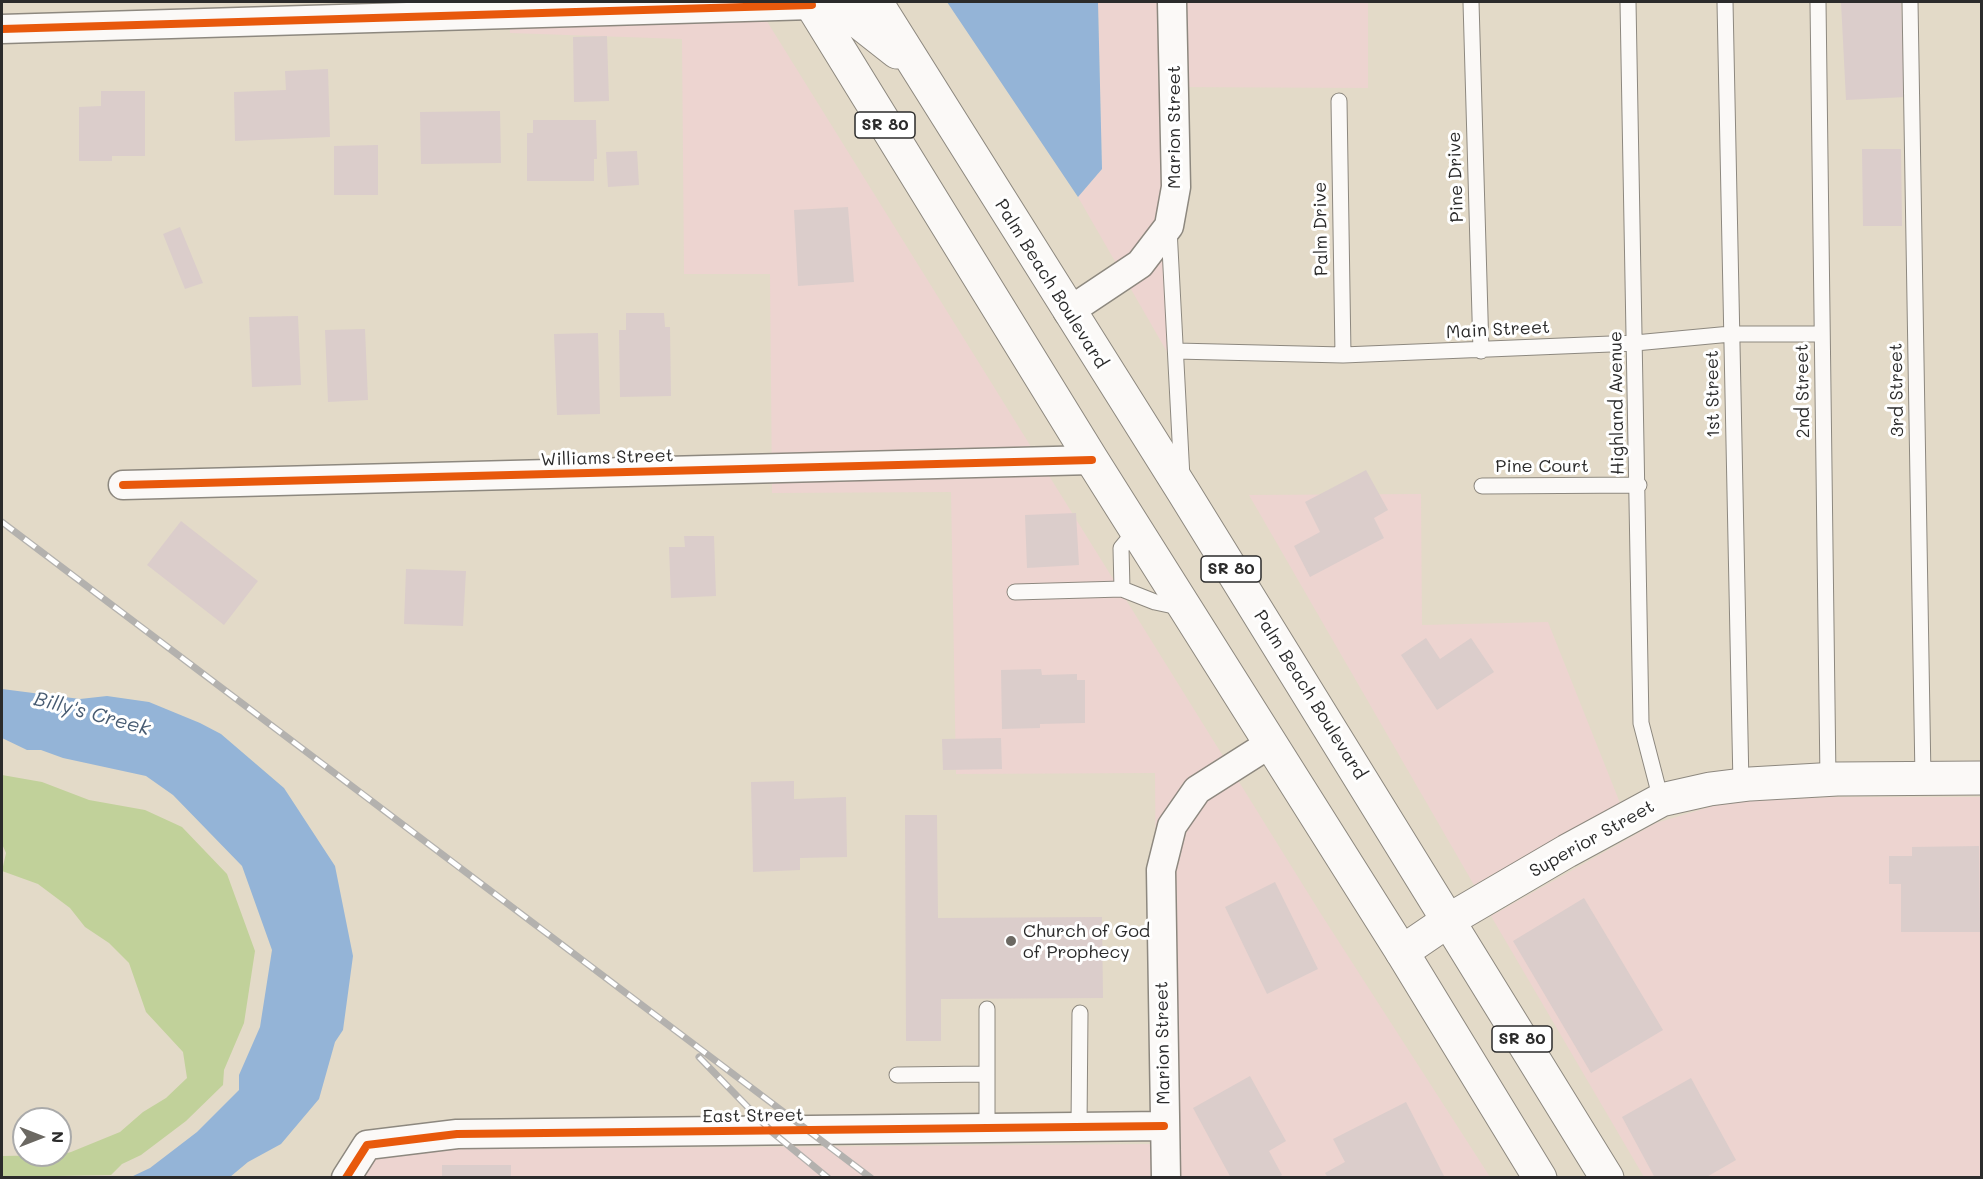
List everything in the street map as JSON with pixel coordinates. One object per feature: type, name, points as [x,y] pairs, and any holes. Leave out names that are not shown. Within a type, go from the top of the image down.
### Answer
[{"type":"main road","name":"Palm Beach Boulevard","points":[[876,2],[1068,312],[1183,491],[1607,1178]]},
{"type":"main road","points":[[811,3],[829,4],[841,8],[917,68]]},
{"type":"main road","name":"SR 80","points":[[811,3],[1092,460],[1402,952],[1540,1178]]},
{"type":"main road","name":"Superior Street","points":[[1402,952],[1449,920],[1567,851],[1661,800],[1741,785],[1827,780],[1982,778]]},
{"type":"street","name":"Marion Street","points":[[1068,312],[1140,264],[1169,226],[1176,187],[1172,2]]},
{"type":"street","points":[[2,29],[811,3]]},
{"type":"street","name":"Williams Street","points":[[123,485],[1092,460]]},
{"type":"street","name":"Marion Street","points":[[1166,1178],[1161,870],[1172,826],[1197,790],[1271,743]]},
{"type":"street","name":"East Street","points":[[350,1171],[367,1145],[457,1134],[1164,1126]]},
{"type":"lane","name":"Pine Drive","points":[[1471,2],[1481,351]]},
{"type":"lane","name":"Highland Avenue","points":[[1628,2],[1641,723],[1661,800]]},
{"type":"lane","name":"1st Street","points":[[1725,2],[1741,785]]},
{"type":"lane","name":"2nd Street","points":[[1818,2],[1827,780]]},
{"type":"lane","name":"3rd Street","points":[[1910,2],[1923,778]]},
{"type":"lane","name":"Palm Drive","points":[[1339,101],[1343,355]]},
{"type":"lane","points":[[1169,226],[1183,491]]},
{"type":"lane","name":"Main Street","points":[[1176,351],[1343,355],[1635,343],[1731,334],[1822,334]]},
{"type":"lane","name":"Pine Court","points":[[1482,486],[1638,485]]},
{"type":"lane","points":[[1122,589],[1121,548],[1136,530]]},
{"type":"lane","points":[[1015,591],[1122,589],[1155,602],[1186,609]]},
{"type":"lane","points":[[987,1009],[987,1128]]},
{"type":"lane","points":[[1079,1127],[1080,1013]]},
{"type":"lane","points":[[897,1075],[987,1074]]},
{"type":"shaded area","points":[[509,2],[755,2],[1321,914],[1490,1177],[345,1178],[344,1150],[1158,1144],[1155,773],[956,774],[951,492],[772,493],[770,274],[684,274],[682,39],[510,33]]},
{"type":"shaded area","points":[[1098,2],[1368,2],[1368,88],[1172,87],[1174,364],[1078,197],[1102,169]]},
{"type":"shaded area","points":[[1421,494],[1422,625],[1548,622],[1620,803],[1474,885],[1249,495]]},
{"type":"shaded area","points":[[1830,797],[1981,797],[1981,1177],[1644,1177],[1491,916],[1656,823],[1713,806],[1750,801]]},
{"type":"green space","points":[[2,775],[42,782],[89,800],[145,810],[182,827],[227,874],[255,951],[244,1023],[224,1070],[223,1085],[186,1121],[141,1155],[122,1164],[111,1175],[2,1177],[2,1156],[12,1156],[12,1167],[72,1167],[72,1152],[120,1132],[143,1112],[166,1098],[187,1078],[183,1052],[146,1012],[129,963],[109,943],[85,927],[70,908],[38,884],[2,871],[6,853],[2,844]]},
{"type":"water","points":[[947,2],[1098,2],[1102,169],[1078,197]]},
{"type":"water","name":"Billy's Creek","points":[[2,689],[80,699],[107,696],[149,702],[221,734],[284,788],[335,866],[353,956],[343,1030],[335,1042],[319,1099],[281,1144],[248,1162],[230,1177],[131,1177],[150,1168],[197,1132],[239,1090],[239,1075],[260,1027],[272,950],[242,866],[173,795],[146,776],[63,758],[41,750],[27,750],[2,738]]},
{"type":"building","points":[[1841,2],[1901,2],[1906,97],[1846,100]]},
{"type":"building","points":[[607,36],[609,101],[574,102],[573,37]]},
{"type":"building","points":[[328,69],[330,137],[235,141],[234,92],[286,90],[285,71]]},
{"type":"building","points":[[101,91],[145,91],[145,156],[112,156],[112,161],[79,161],[79,107],[101,106]]},
{"type":"building","points":[[500,111],[501,163],[421,164],[420,112]]},
{"type":"building","points":[[533,120],[596,120],[597,159],[594,159],[594,181],[527,181],[527,133],[533,133]]},
{"type":"building","points":[[378,145],[378,195],[334,195],[334,146]]},
{"type":"building","points":[[1862,149],[1901,149],[1902,226],[1863,226]]},
{"type":"building","points":[[637,151],[639,185],[608,187],[606,152]]},
{"type":"building","points":[[848,207],[854,282],[798,286],[794,210]]},
{"type":"building","points":[[180,227],[203,283],[185,289],[163,234]]},
{"type":"building","points":[[626,313],[664,313],[665,327],[670,327],[671,396],[620,397],[619,330],[626,330]]},
{"type":"building","points":[[298,316],[301,385],[252,387],[249,317]]},
{"type":"building","points":[[365,329],[368,400],[328,402],[325,330]]},
{"type":"building","points":[[598,333],[600,414],[557,415],[554,334]]},
{"type":"building","points":[[1366,470],[1388,510],[1374,518],[1384,538],[1310,577],[1294,546],[1320,532],[1305,502]]},
{"type":"building","points":[[1076,513],[1079,565],[1027,568],[1025,515]]},
{"type":"building","points":[[181,521],[258,581],[224,625],[147,565]]},
{"type":"building","points":[[684,536],[714,536],[716,596],[671,598],[669,547],[685,547]]},
{"type":"building","points":[[406,569],[466,571],[463,626],[404,624]]},
{"type":"building","points":[[1426,638],[1440,659],[1471,638],[1494,672],[1437,710],[1401,655]]},
{"type":"building","points":[[1041,669],[1042,675],[1077,674],[1077,680],[1085,680],[1085,723],[1040,724],[1040,728],[1002,729],[1001,670]]},
{"type":"building","points":[[1001,738],[1002,769],[943,770],[942,739]]},
{"type":"building","points":[[794,781],[794,799],[846,797],[847,857],[800,858],[800,870],[753,872],[751,782]]},
{"type":"building","points":[[905,815],[937,815],[938,918],[1102,917],[1103,998],[941,999],[941,1041],[906,1041]]},
{"type":"building","points":[[1979,846],[1980,932],[1901,932],[1901,884],[1889,884],[1889,856],[1912,856],[1912,847]]},
{"type":"building","points":[[1275,882],[1318,969],[1267,994],[1225,907]]},
{"type":"building","points":[[1584,898],[1663,1030],[1591,1073],[1513,941]]},
{"type":"building","points":[[1250,1076],[1286,1141],[1269,1151],[1282,1175],[1277,1178],[1231,1178],[1193,1108]]},
{"type":"building","points":[[1691,1078],[1736,1160],[1705,1178],[1655,1178],[1622,1117]]},
{"type":"building","points":[[1406,1102],[1444,1176],[1328,1178],[1325,1173],[1345,1162],[1333,1139]]},
{"type":"building","points":[[442,1165],[511,1165],[511,1178],[442,1178]]},
{"type":"railway","points":[[2,522],[871,1178]]},
{"type":"railway","points":[[699,1057],[772,1132],[828,1178]]},
{"type":"cycle path","points":[[2,29],[812,5]]},
{"type":"cycle path","points":[[123,485],[1092,460]]},
{"type":"cycle path","points":[[346,1178],[367,1145],[457,1134],[1164,1126]]},
{"type":"place","name":"Church of God of Prophecy","points":[[1011,941]]}]
